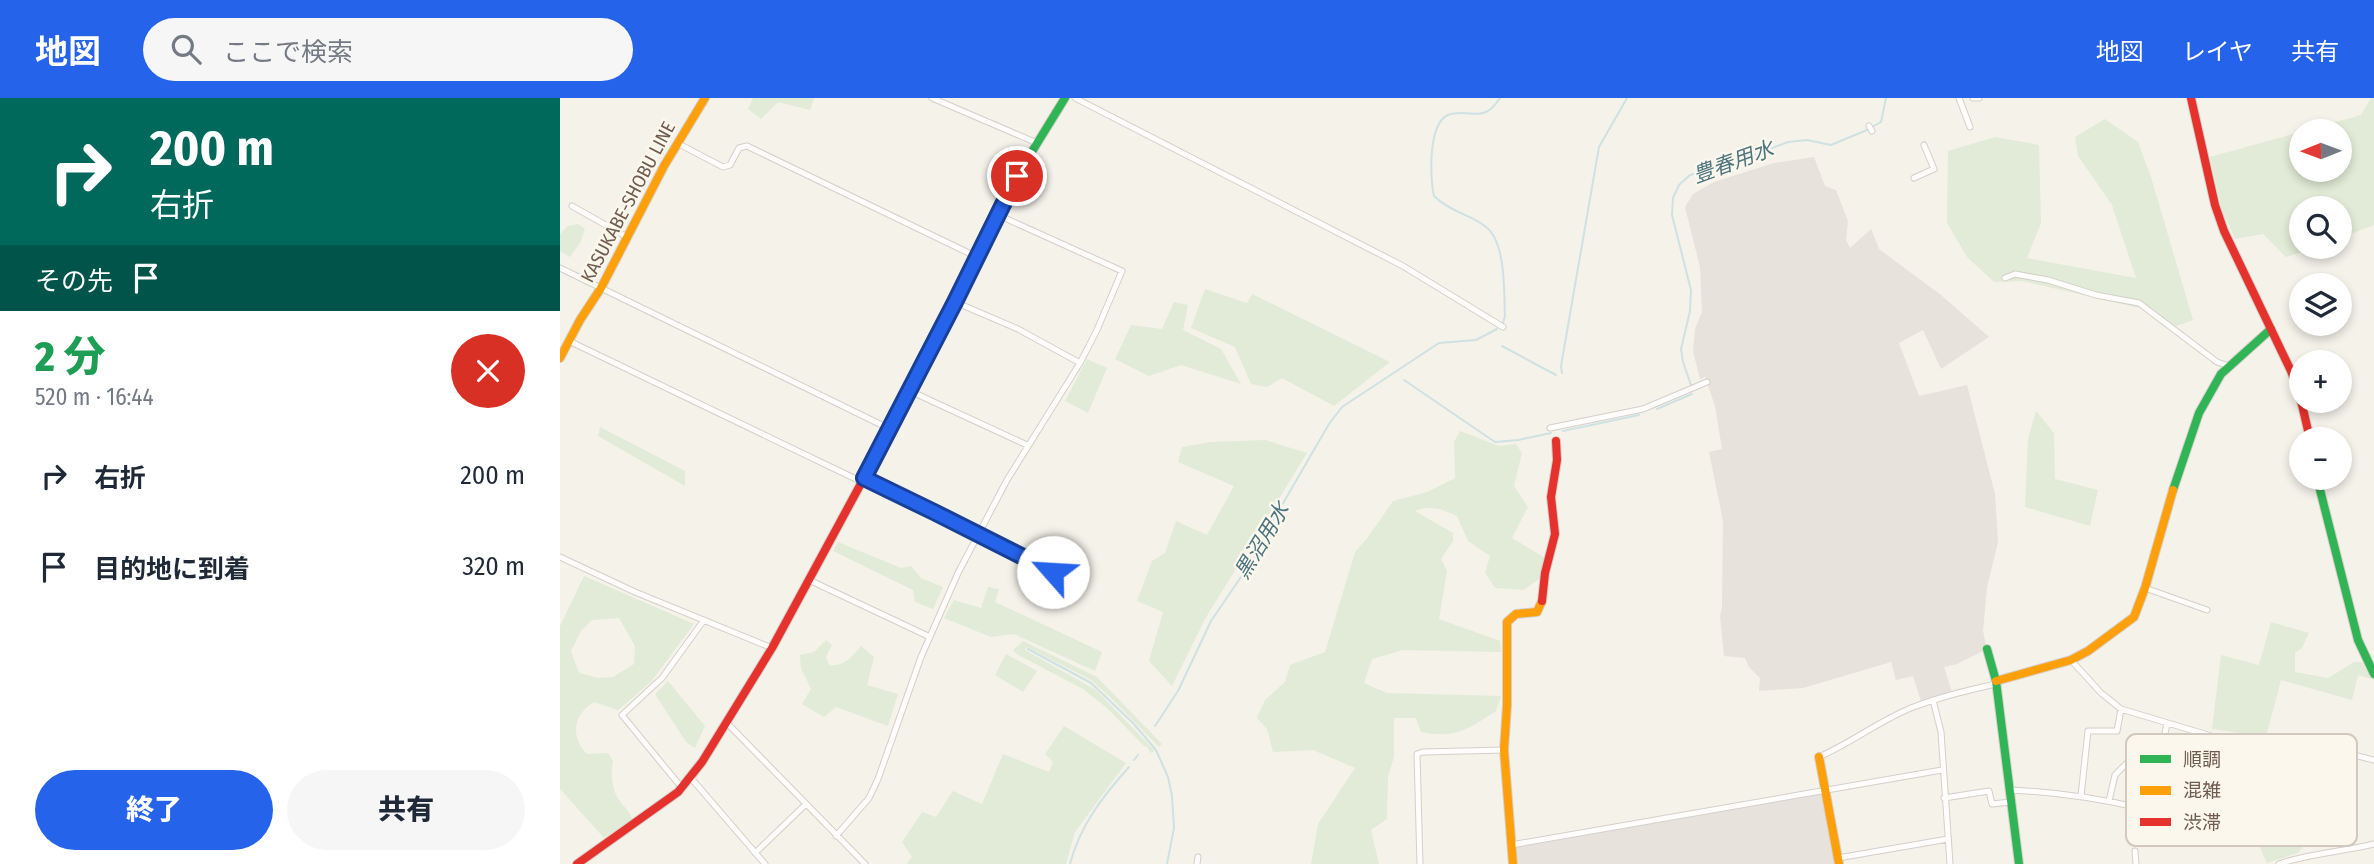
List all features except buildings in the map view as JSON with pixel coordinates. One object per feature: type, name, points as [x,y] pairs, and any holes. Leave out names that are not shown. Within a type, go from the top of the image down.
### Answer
[{"type":"street","name":"KASUKABE-SHOBU LINE","points":[[560,358],[601,288],[677,143],[705,98]]},
{"type":"street","points":[[932,98],[1037,143]]},
{"type":"street","points":[[577,864],[682,788],[691,778],[772,648],[890,429],[1017,176],[1065,98]]},
{"type":"street","points":[[1075,98],[1403,266],[1503,327]]},
{"type":"street","points":[[1959,98],[1970,127]]},
{"type":"street","points":[[1973,98],[1979,98]]},
{"type":"street","points":[[2191,98],[2215,205],[2299,392],[2307,427]]},
{"type":"street","points":[[677,143],[723,167],[730,165],[739,148],[747,146],[977,257]]},
{"type":"street","points":[[1914,178],[1934,169],[1924,145]]},
{"type":"street","points":[[572,206],[627,237]]},
{"type":"street","points":[[836,836],[870,798],[930,637],[977,535],[1027,445],[1080,363],[1122,271],[998,215]]},
{"type":"street","points":[[560,268],[890,429]]},
{"type":"street","points":[[2005,278],[2015,274],[2048,280],[2096,295],[2139,303],[2217,362],[2229,366]]},
{"type":"street","points":[[955,302],[1018,329],[1080,363]]},
{"type":"street","points":[[1948,839],[1838,861],[1819,757],[1841,748],[1889,718],[1933,700],[2071,660],[2088,651],[2134,617],[2199,413],[2211,388],[2229,366],[2270,329]]},
{"type":"street","points":[[569,341],[934,512],[1053,572]]},
{"type":"street","points":[[1513,864],[1504,750],[1507,622],[1516,613],[1537,612],[1542,604],[1545,573],[1555,534],[1551,497],[1557,460],[1553,428],[1643,409],[1707,382]]},
{"type":"street","points":[[909,391],[1027,445]]},
{"type":"street","points":[[2320,490],[2358,640],[2374,674]]},
{"type":"street","points":[[560,557],[772,648]]},
{"type":"street","points":[[809,580],[930,637]]},
{"type":"street","points":[[2145,589],[2207,610]]},
{"type":"street","points":[[682,788],[622,715],[662,678],[704,621]]},
{"type":"street","points":[[1987,649],[1996,683],[2019,864]]},
{"type":"street","points":[[2071,660],[2101,693],[2121,709],[2203,734]]},
{"type":"street","points":[[1933,700],[1941,732],[1950,864]]},
{"type":"street","points":[[2081,796],[2088,731],[2117,732],[2121,709]]},
{"type":"street","points":[[726,722],[865,864]]},
{"type":"street","points":[[2165,734],[2167,724]]},
{"type":"street","points":[[1420,864],[1417,754],[1423,751],[1504,750]]},
{"type":"street","points":[[2357,756],[2374,760]]},
{"type":"street","points":[[2109,801],[2115,775],[2126,764]]},
{"type":"street","points":[[1511,845],[1942,770]]},
{"type":"street","points":[[691,778],[765,864]]},
{"type":"street","points":[[2010,790],[2081,796],[2126,805]]},
{"type":"street","points":[[1944,798],[1989,791],[1992,804],[2011,802]]},
{"type":"street","points":[[755,853],[805,804]]},
{"type":"street","points":[[2279,864],[2311,855],[2374,844]]},
{"type":"street","points":[[2135,852],[2136,864]]},
{"type":"shaded area","points":[[1814,157],[1825,186],[1836,190],[1848,221],[1846,240],[1850,248],[1871,229],[1879,249],[1941,295],[1989,337],[1941,369],[1923,330],[1899,343],[1919,396],[1967,385],[1995,494],[1998,542],[1987,587],[1983,631],[1987,649],[1957,664],[1944,667],[1952,692],[1921,701],[1913,676],[1896,680],[1891,662],[1803,688],[1759,691],[1760,678],[1749,667],[1745,658],[1724,656],[1720,616],[1723,521],[1709,452],[1722,449],[1715,406],[1705,377],[1700,379],[1693,351],[1695,329],[1702,312],[1700,267],[1685,207],[1693,194],[1714,182],[1774,163]]},
{"type":"shaded area","points":[[1822,794],[1835,864],[1517,864],[1518,847]]},
{"type":"green space","points":[[753,98],[814,98],[810,110],[778,102],[761,119],[748,109]]},
{"type":"green space","points":[[2371,98],[2374,98],[2374,225],[2352,233],[2352,196],[2289,196],[2289,256],[2286,257],[2263,234],[2235,239],[2221,207],[2210,157],[2289,135],[2289,182],[2352,182],[2352,119],[2346,119],[2361,115]]},
{"type":"green space","points":[[2105,119],[2138,142],[2193,320],[2174,327],[2148,310],[2022,281],[1994,282],[1967,257],[1947,223],[1948,151],[1995,137],[2039,145],[2041,223],[2027,258],[2136,278],[2112,205],[2078,156],[2075,137]]},
{"type":"green space","points":[[578,224],[585,229],[580,243],[570,257],[560,251],[560,234],[568,226]]},
{"type":"green space","points":[[1205,289],[1247,303],[1252,294],[1390,362],[1334,406],[1282,378],[1267,387],[1251,384],[1235,347],[1191,328]]},
{"type":"green space","points":[[1174,302],[1188,305],[1183,330],[1221,349],[1241,384],[1181,365],[1149,376],[1115,359],[1131,325],[1162,329]]},
{"type":"green space","points":[[1087,359],[1107,368],[1088,413],[1065,401]]},
{"type":"green space","points":[[2036,411],[2054,433],[2055,479],[2098,490],[2090,526],[2025,507],[2028,439]]},
{"type":"green space","points":[[600,427],[685,471],[685,486],[598,436]]},
{"type":"green space","points":[[1460,431],[1499,446],[1516,444],[1522,453],[1514,486],[1528,507],[1512,538],[1549,560],[1539,579],[1524,590],[1495,588],[1485,573],[1490,556],[1468,541],[1457,516],[1436,509],[1415,511],[1453,533],[1453,541],[1441,559],[1447,571],[1439,619],[1500,641],[1501,652],[1403,650],[1372,659],[1364,683],[1387,693],[1501,696],[1496,711],[1453,733],[1421,732],[1416,718],[1394,718],[1394,757],[1388,776],[1387,819],[1371,830],[1379,864],[1311,864],[1318,824],[1355,768],[1313,750],[1273,752],[1267,729],[1257,718],[1265,700],[1285,682],[1290,665],[1325,652],[1355,552],[1393,501],[1427,492],[1455,478],[1454,442]]},
{"type":"green space","points":[[1265,440],[1307,453],[1205,619],[1172,686],[1149,661],[1163,612],[1137,601],[1152,561],[1165,553],[1176,521],[1207,535],[1234,486],[1178,462],[1182,447],[1211,442]]},
{"type":"green space","points":[[838,542],[901,568],[911,566],[921,578],[943,587],[933,609],[915,602],[913,590],[833,551]]},
{"type":"green space","points":[[584,576],[694,624],[651,682],[618,710],[594,702],[578,719],[576,733],[587,754],[608,753],[613,761],[614,790],[632,819],[604,838],[560,789],[560,626]],"holes":[[[619,618],[635,646],[634,664],[613,677],[599,678],[579,673],[571,651],[581,631],[592,620]]]},
{"type":"green space","points":[[988,587],[999,589],[995,602],[1102,652],[1095,671],[1014,634],[991,637],[944,618],[954,600],[981,608]]},
{"type":"green space","points":[[2271,622],[2309,633],[2302,648],[2295,653],[2295,672],[2328,678],[2354,662],[2362,662],[2371,679],[2358,675],[2352,700],[2281,680],[2267,734],[2212,729],[2221,655],[2259,665]]},
{"type":"green space","points":[[826,640],[832,645],[826,657],[829,665],[843,663],[861,646],[874,657],[867,685],[898,694],[888,726],[836,707],[824,717],[802,704],[811,689],[801,668],[800,655],[814,652]]},
{"type":"green space","points":[[1023,641],[1097,677],[1162,744],[1159,747],[1091,680],[1027,647],[1025,650],[1096,690],[1155,751],[1150,753],[1147,746],[1083,689],[1018,655],[1013,650]]},
{"type":"green space","points":[[1006,654],[1037,671],[1023,692],[995,675]]},
{"type":"green space","points":[[668,681],[705,726],[695,748],[686,742],[655,694]]},
{"type":"green space","points":[[1064,726],[1126,763],[1075,832],[1066,864],[907,864],[912,857],[902,842],[922,812],[936,817],[953,791],[982,804],[1003,754],[1049,772],[1053,762],[1045,754]]},
{"type":"green space","points":[[2259,846],[2303,846],[2298,853],[2267,863]]},
{"type":"waterway","points":[[1500,98],[1483,113],[1459,113],[1443,118],[1434,138],[1431,164],[1434,196],[1447,206],[1474,219],[1493,234],[1501,256],[1504,282],[1503,323]]},
{"type":"waterway","points":[[1562,373],[1561,366],[1599,147],[1627,98]]},
{"type":"waterway","name":"豊春用水","points":[[1872,127],[1881,122],[1886,98]]},
{"type":"waterway","name":"豊春用水","points":[[1691,385],[1681,349],[1690,311],[1691,290],[1672,215],[1673,198],[1679,185],[1690,175],[1788,142],[1807,140],[1831,145],[1867,130]]},
{"type":"waterway","name":"黒沼用水","points":[[1155,726],[1178,691],[1211,621],[1258,552],[1271,524],[1329,424],[1342,407],[1439,343],[1476,340],[1497,329]]},
{"type":"waterway","points":[[1502,346],[1556,375]]},
{"type":"waterway","name":"豊春用水","points":[[1404,380],[1495,442],[1551,433]]},
{"type":"waterway","name":"豊春用水","points":[[1657,409],[1692,394]]},
{"type":"waterway","name":"豊春用水","points":[[1563,431],[1639,415]]},
{"type":"waterway","points":[[1028,649],[1091,683],[1133,723],[1156,750],[1168,777],[1172,796],[1174,828],[1167,864]]},
{"type":"waterway","name":"黒沼用水","points":[[1134,760],[1138,755]]},
{"type":"waterway","name":"黒沼用水","points":[[1070,864],[1093,812],[1129,767]]},
{"type":"traffic: fast","points":[[884,441],[1017,176],[1065,98]]},
{"type":"traffic: fast","points":[[2173,490],[2199,413],[2221,374],[2271,329]]},
{"type":"traffic: fast","points":[[2320,490],[2358,640],[2374,674]]},
{"type":"traffic: fast","points":[[1987,649],[1996,681],[2019,864]]},
{"type":"traffic: slow","points":[[560,358],[601,288],[664,166],[705,98]]},
{"type":"traffic: slow","points":[[1996,681],[2071,660],[2088,651],[2134,617],[2173,490]]},
{"type":"traffic: slow","points":[[1513,864],[1504,750],[1507,622],[1516,614],[1537,612],[1542,601]]},
{"type":"traffic: slow","points":[[1819,757],[1839,864]]},
{"type":"traffic: jam","points":[[2191,98],[2215,205],[2224,231],[2291,371],[2307,427]]},
{"type":"traffic: jam","points":[[577,864],[678,792],[702,762],[772,648],[884,441]]},
{"type":"traffic: jam","points":[[1542,601],[1545,573],[1555,534],[1551,497],[1557,460],[1556,441]]},
{"type":"route","points":[[1017,176],[864,478],[1053,572]]}]
